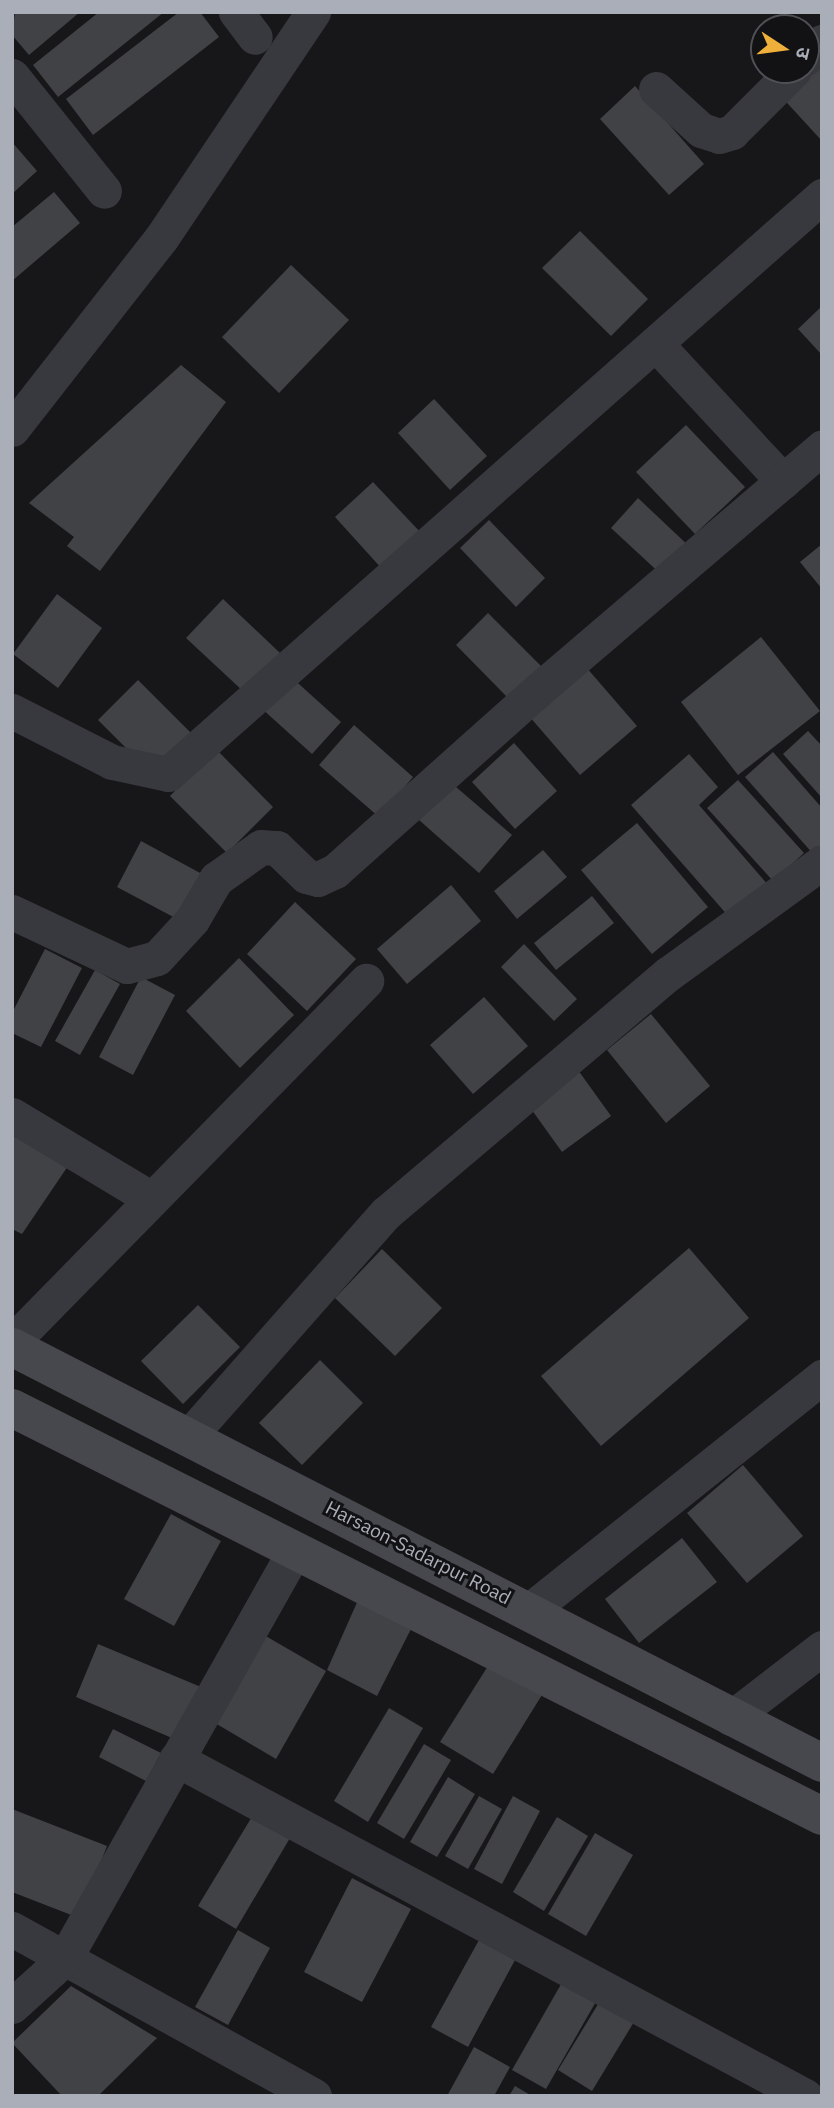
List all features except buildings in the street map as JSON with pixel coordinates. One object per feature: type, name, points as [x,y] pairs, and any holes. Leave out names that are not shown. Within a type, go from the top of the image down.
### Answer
[{"type":"street","points":[[13,425],[162,237],[313,12]]},
{"type":"street","points":[[12,76],[104,191]]},
{"type":"street","points":[[656,89],[701,130],[719,136],[732,132],[780,84]]},
{"type":"street","points":[[12,711],[112,762],[168,774],[822,196]]},
{"type":"street","points":[[656,344],[783,481]]},
{"type":"street","points":[[12,912],[127,966],[157,958],[192,919],[216,879],[261,847],[277,848],[306,876],[318,879],[335,871],[822,448]]},
{"type":"street","points":[[190,1435],[386,1213],[668,974],[822,862]]},
{"type":"street","points":[[12,1342],[150,1198],[366,981]]},
{"type":"street","points":[[12,1115],[150,1198]]},
{"type":"street","name":"Harsaon-Sadarpur Road","points":[[12,1347],[190,1435],[822,1763]]},
{"type":"street","points":[[530,1611],[822,1377]]},
{"type":"street","points":[[12,1408],[822,1816]]},
{"type":"street","points":[[12,2006],[65,1958],[294,1551]]},
{"type":"street","points":[[731,1718],[822,1648]]},
{"type":"street","points":[[176,1759],[805,2096]]},
{"type":"street","points":[[12,1929],[314,2096]]}]
